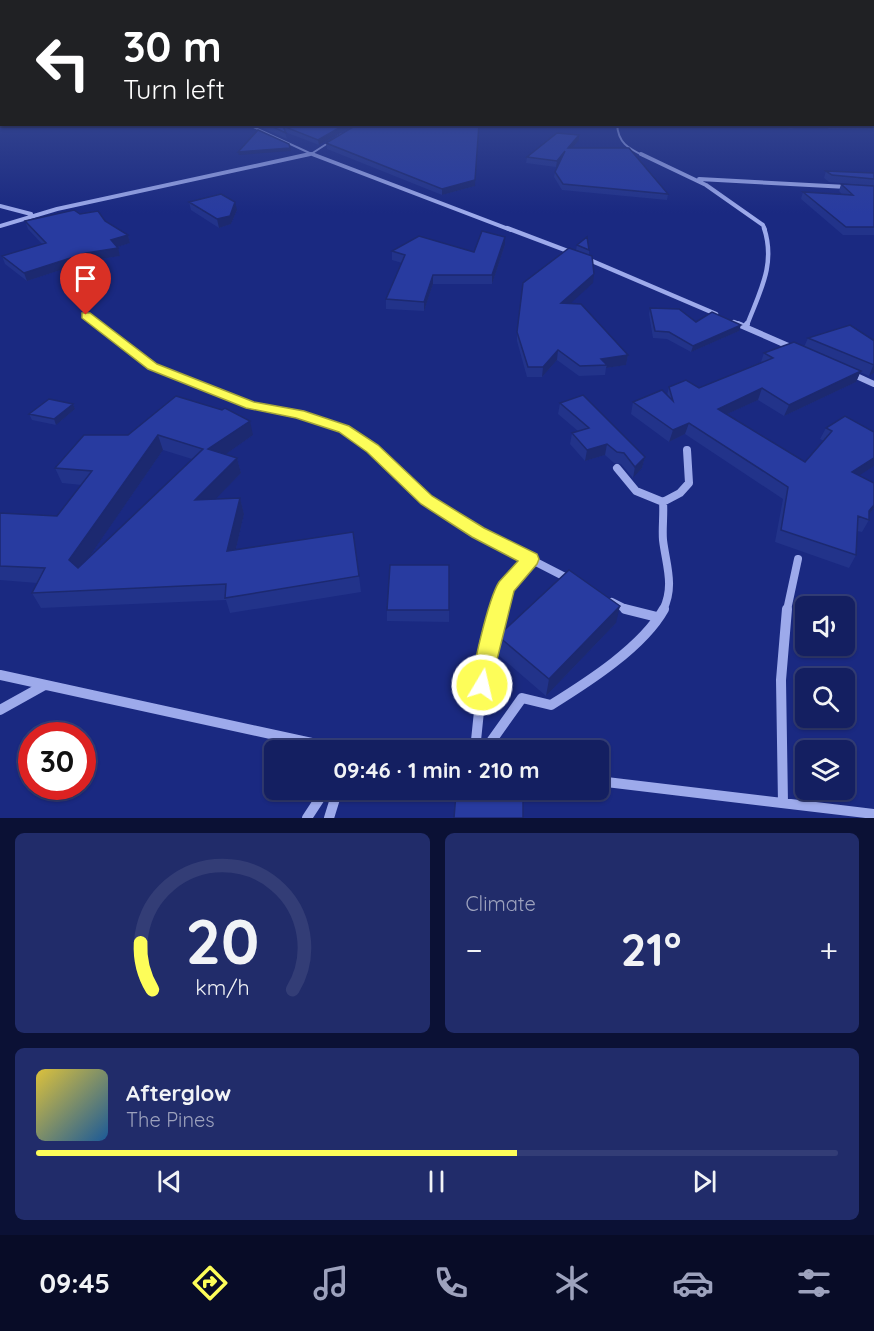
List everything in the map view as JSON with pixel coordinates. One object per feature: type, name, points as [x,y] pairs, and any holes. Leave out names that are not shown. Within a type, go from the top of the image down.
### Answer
[{"type":"street","points":[[273,136],[311,154],[511,228],[799,351]]},
{"type":"street","points":[[0,226],[33,215],[311,154],[340,136]]},
{"type":"street","points":[[618,136],[626,147],[706,185],[763,225],[770,246],[767,273],[746,327]]},
{"type":"street","points":[[692,178],[730,183],[854,188]]},
{"type":"street","points":[[0,206],[33,215]]},
{"type":"street","points":[[86,315],[152,367],[251,405],[299,414],[344,429],[373,448],[427,500],[478,533],[574,581]]},
{"type":"street","points":[[842,369],[874,384]]},
{"type":"street","points":[[663,502],[680,493],[689,483],[687,450]]},
{"type":"street","points":[[617,468],[636,491],[663,502]]},
{"type":"street","points":[[492,740],[522,698],[551,705],[583,686],[640,638],[657,617],[669,598],[663,537],[663,502]]},
{"type":"street","points":[[477,740],[484,663],[506,588],[530,559]]},
{"type":"street","points":[[783,803],[780,672],[791,582],[798,559]]},
{"type":"street","points":[[600,595],[628,610],[657,617]]},
{"type":"street","points":[[0,675],[297,740]]},
{"type":"street","points":[[0,710],[43,686]]},
{"type":"street","points":[[609,782],[783,803],[850,814],[874,814]]},
{"type":"street","points":[[307,818],[319,800]]},
{"type":"street","points":[[329,818],[335,800]]},
{"type":"building","points":[[252,136],[272,136],[289,144],[290,148],[238,152]]},
{"type":"building","points":[[308,136],[325,136],[318,140]]},
{"type":"building","points":[[337,136],[478,136],[475,180],[442,189],[326,143]]},
{"type":"building","points":[[553,136],[578,136],[568,148],[629,148],[668,194],[563,184],[555,172],[565,151],[557,161],[527,157]]},
{"type":"building","points":[[826,171],[874,173],[874,179],[832,175]]},
{"type":"building","points":[[841,184],[874,186],[874,227],[846,227],[803,192],[853,195]]},
{"type":"building","points":[[221,194],[235,202],[230,216],[217,219],[189,202]]},
{"type":"building","points":[[74,210],[80,214],[98,211],[105,221],[128,235],[111,240],[118,248],[86,253],[24,273],[2,256],[46,243],[25,221]]},
{"type":"building","points":[[482,231],[505,237],[492,275],[433,275],[424,302],[386,299],[405,255],[392,251],[419,236],[474,252]]},
{"type":"building","points":[[587,237],[589,250],[577,245]]},
{"type":"building","points":[[569,248],[592,256],[594,274],[561,303],[581,304],[628,355],[601,359],[607,365],[580,366],[558,350],[543,367],[528,367],[517,332],[523,283]]},
{"type":"building","points":[[650,308],[679,309],[696,322],[712,312],[741,325],[693,346],[669,332],[655,331]]},
{"type":"building","points":[[850,325],[874,339],[874,365],[808,338]]},
{"type":"building","points":[[794,342],[861,371],[789,405],[762,388],[718,409],[805,462],[832,431],[826,428],[845,416],[874,432],[874,458],[852,472],[874,483],[874,505],[869,511],[869,520],[858,516],[856,555],[781,530],[788,487],[689,423],[673,430],[633,402],[662,390],[673,401],[669,387],[686,380],[699,388],[773,358],[764,353]]},
{"type":"building","points":[[583,395],[645,457],[635,467],[624,453],[617,452],[607,444],[587,450],[572,433],[589,428],[560,403]]},
{"type":"building","points":[[176,396],[222,410],[225,408],[250,421],[208,449],[237,458],[195,500],[240,498],[227,551],[353,532],[359,576],[225,598],[226,584],[32,593],[45,568],[0,566],[0,513],[57,516],[92,471],[55,468],[84,435],[128,435]],"holes":[[[158,435],[203,449],[78,568],[69,560]]]},
{"type":"building","points":[[49,399],[73,404],[54,419],[29,414]]},
{"type":"building","points":[[390,565],[449,565],[449,610],[387,610]]},
{"type":"building","points":[[569,570],[620,606],[549,679],[498,636]]},
{"type":"building","points":[[456,800],[523,800],[523,818],[454,818]]},
{"type":"route","points":[[86,315],[152,367],[251,405],[299,414],[344,429],[373,448],[427,500],[478,533],[530,559],[506,588],[484,663],[482,685]]}]
